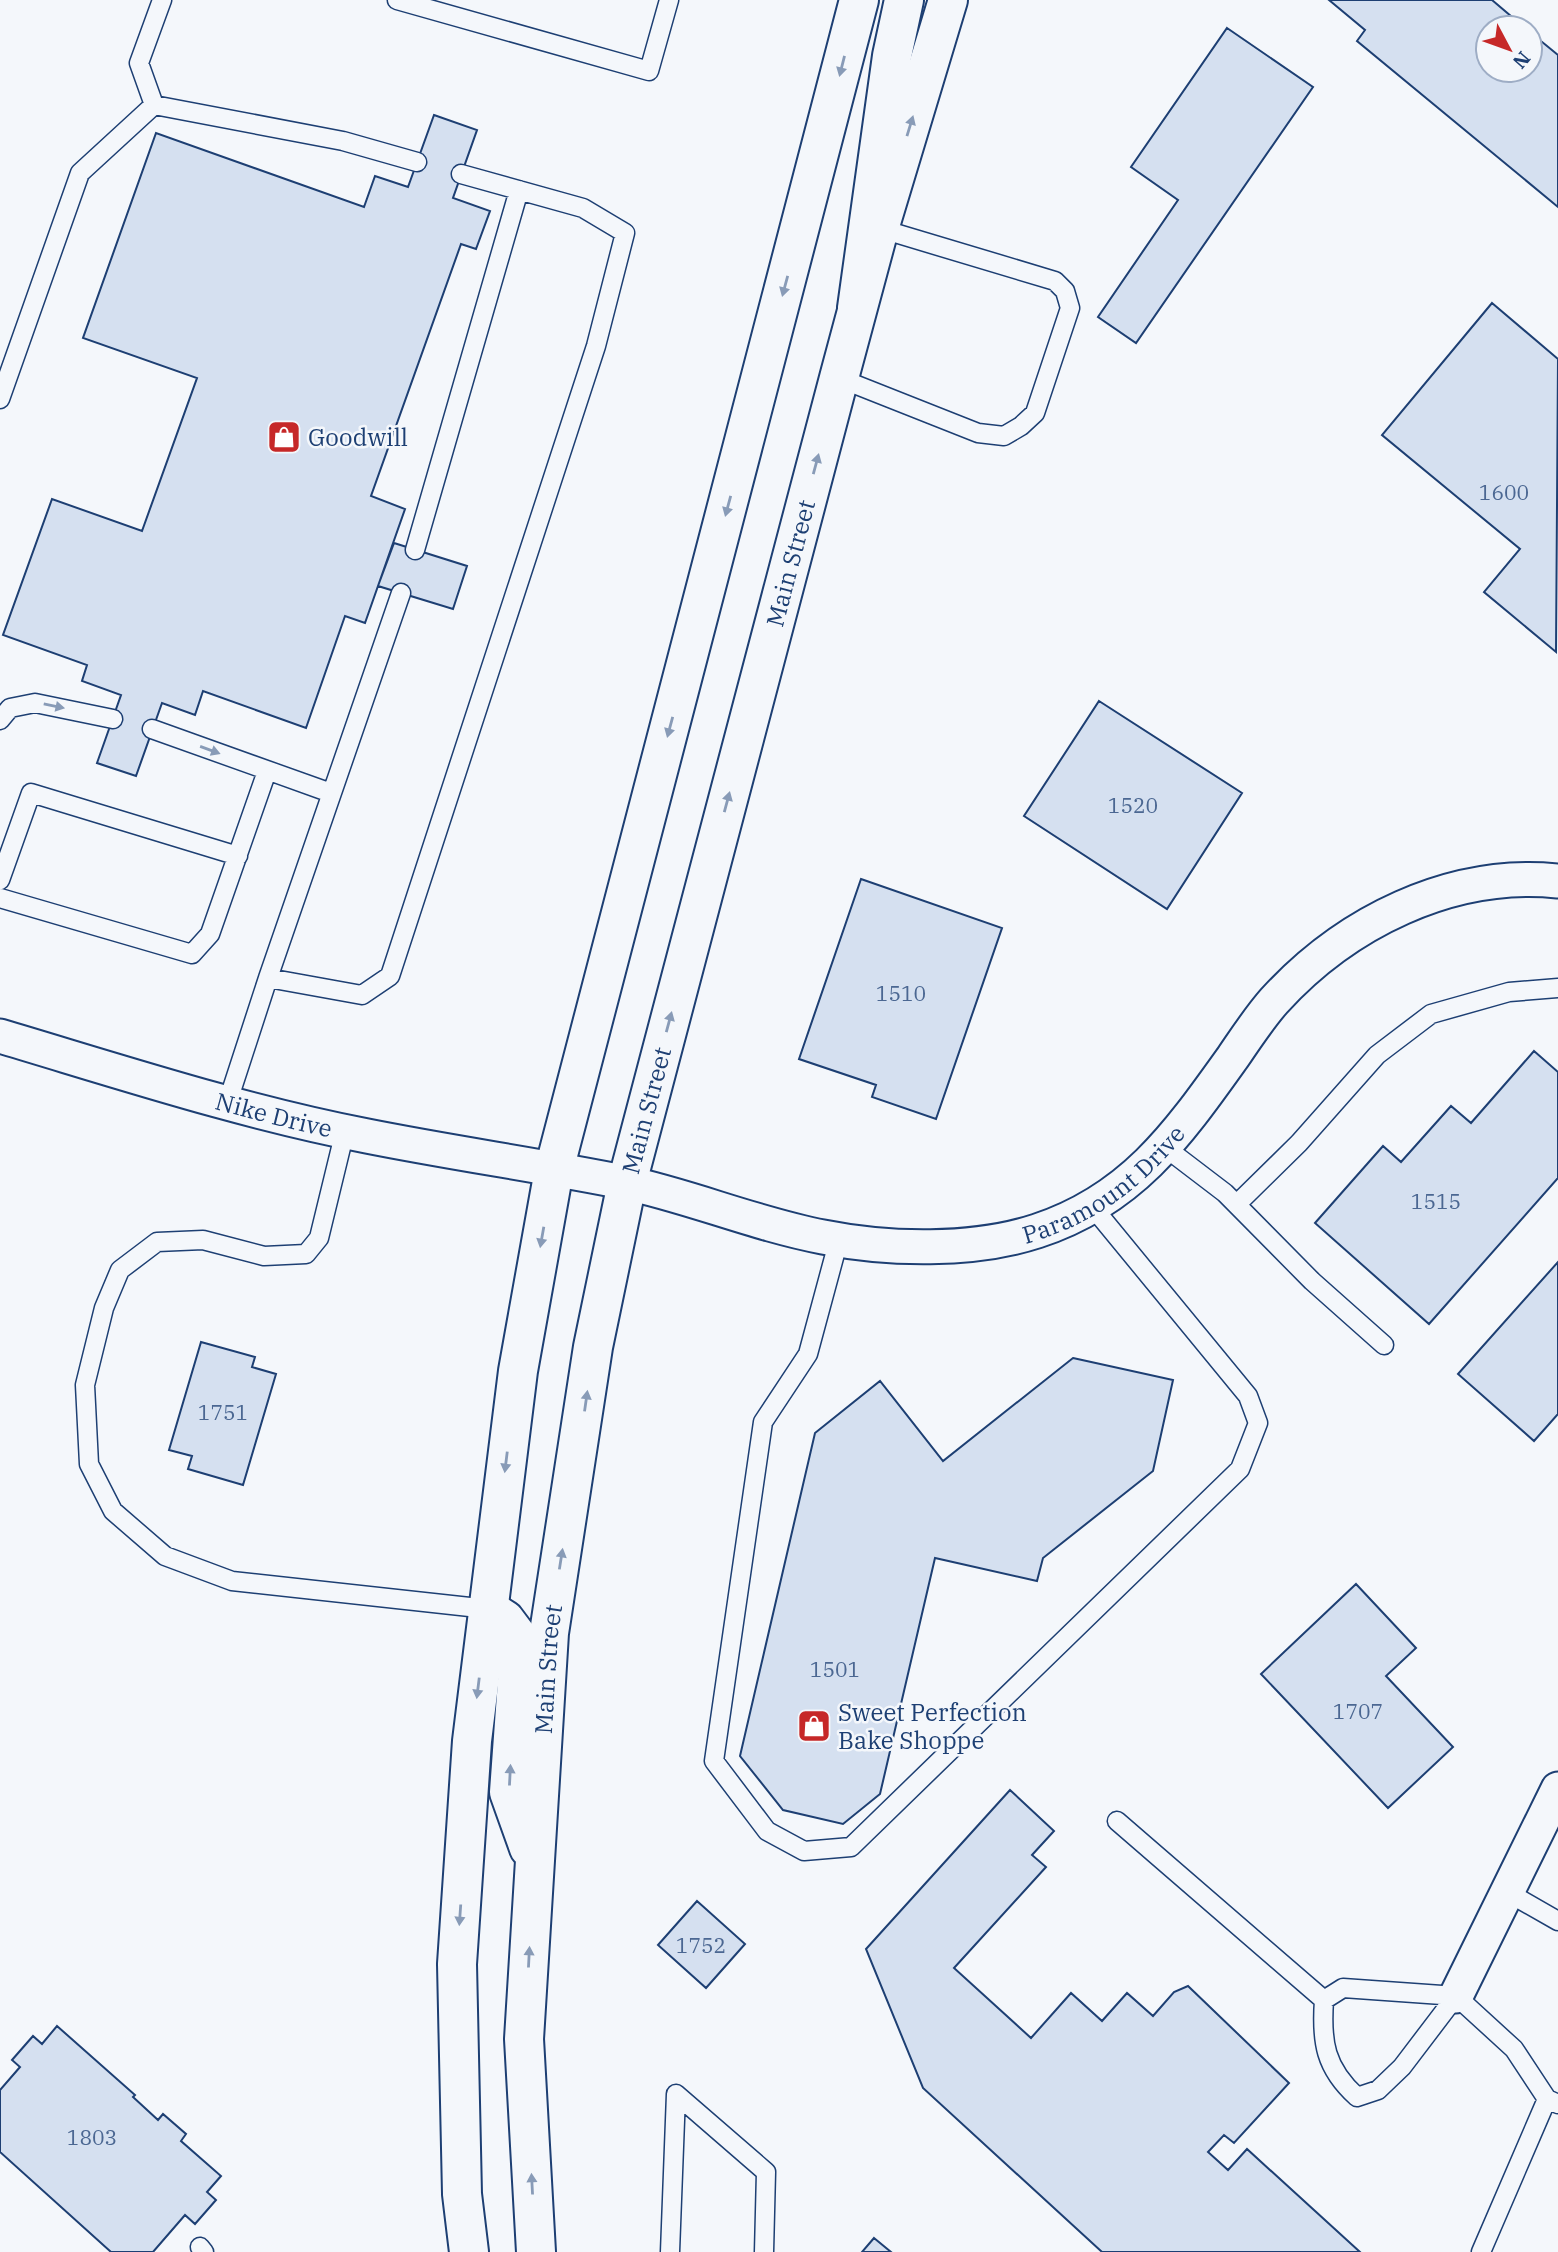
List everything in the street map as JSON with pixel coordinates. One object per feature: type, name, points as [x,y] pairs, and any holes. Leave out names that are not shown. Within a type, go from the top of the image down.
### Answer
[{"type":"main road","points":[[469,2252],[462,2194],[457,1964],[472,1741],[517,1370],[554,1170],[859,0]]},
{"type":"main road","points":[[874,227],[892,56],[904,0]]},
{"type":"main road","points":[[874,227],[948,0]]},
{"type":"main road","name":"Main Street","points":[[536,2252],[524,2039],[549,1633],[593,1347],[627,1183],[857,309],[874,227]]},
{"type":"main road","points":[[488,1609],[505,1619],[520,1640],[509,1792],[535,1863]]},
{"type":"street","name":"Paramount Drive","points":[[554,1170],[627,1183],[839,1239],[922,1247],[996,1243],[1039,1230],[1123,1186],[1166,1147],[1271,1003],[1318,957],[1346,937],[1425,898],[1479,884],[1536,878],[1558,881]]},
{"type":"street","name":"Nike Drive","points":[[0,1036],[228,1101],[345,1131],[554,1170]]},
{"type":"street","points":[[1456,1996],[1558,1789]]},
{"type":"lane","points":[[154,105],[139,64],[162,0]]},
{"type":"lane","points":[[397,0],[447,7],[649,71],[669,0]]},
{"type":"lane","points":[[154,105],[343,141],[417,162]]},
{"type":"lane","points":[[0,399],[80,173],[154,105]]},
{"type":"lane","points":[[268,978],[362,995],[390,976],[596,346],[625,233],[583,208],[461,174]]},
{"type":"lane","points":[[415,550],[519,190]]},
{"type":"lane","points":[[839,378],[978,433],[1004,436],[1035,413],[1070,308],[1065,291],[1055,281],[874,227]]},
{"type":"lane","points":[[228,1101],[401,593]]},
{"type":"lane","points":[[0,720],[10,708],[35,702],[113,719]]},
{"type":"lane","points":[[152,729],[331,793]]},
{"type":"lane","points":[[0,898],[192,954],[211,934],[267,771]]},
{"type":"lane","points":[[0,880],[31,793],[238,856]]},
{"type":"lane","points":[[1237,1204],[1299,1143],[1377,1055],[1431,1014],[1509,992],[1557,982]]},
{"type":"lane","points":[[345,1131],[319,1237],[306,1254],[264,1256],[202,1240],[157,1242],[120,1270],[104,1308],[85,1385],[89,1464],[113,1511],[164,1556],[232,1581],[488,1609]]},
{"type":"lane","points":[[1166,1147],[1237,1204],[1312,1281],[1384,1345]]},
{"type":"lane","points":[[839,1239],[808,1354],[763,1422],[714,1762],[767,1831],[804,1851],[850,1847],[1240,1469],[1258,1423],[1248,1396],[1091,1205]]},
{"type":"lane","points":[[1117,1821],[1324,2000]]},
{"type":"lane","points":[[1507,1892],[1558,1921]]},
{"type":"lane","points":[[1324,2000],[1343,1988],[1456,1996],[1514,2049],[1552,2101],[1481,2252]]},
{"type":"lane","points":[[1324,2000],[1322,2036],[1337,2079],[1357,2097],[1378,2090],[1402,2067],[1456,1996]]},
{"type":"lane","points":[[670,2252],[676,2094],[766,2172],[764,2252]]},
{"type":"building","points":[[1329,0],[1492,0],[1508,14],[1474,14],[1474,84],[1544,84],[1544,44],[1558,55],[1558,207],[1357,41],[1365,30]]},
{"type":"building","points":[[1227,28],[1313,87],[1136,343],[1098,317],[1178,200],[1131,167]]},
{"type":"building","name":"Goodwill","points":[[434,115],[477,130],[453,198],[490,211],[476,249],[461,244],[371,496],[405,509],[365,623],[345,616],[306,728],[203,691],[195,715],[162,703],[136,776],[97,763],[121,695],[82,681],[87,665],[3,635],[52,499],[142,531],[197,378],[83,338],[156,133],[364,207],[375,176],[408,187]]},
{"type":"building","points":[[1492,303],[1558,359],[1556,652],[1484,592],[1520,549],[1382,435]]},
{"type":"building","points":[[394,543],[467,566],[453,609],[378,586]]},
{"type":"building","points":[[1099,701],[1242,793],[1167,909],[1024,816]]},
{"type":"building","points":[[861,879],[1002,928],[936,1119],[872,1097],[876,1085],[799,1059]]},
{"type":"building","points":[[1534,1051],[1558,1072],[1558,1178],[1429,1324],[1315,1223],[1383,1146],[1401,1162],[1451,1106],[1471,1123]]},
{"type":"building","points":[[1558,1262],[1558,1414],[1534,1441],[1458,1374]]},
{"type":"building","points":[[201,1342],[255,1357],[252,1367],[276,1374],[243,1485],[188,1469],[192,1456],[169,1450]]},
{"type":"building","points":[[1073,1358],[1173,1380],[1153,1471],[1043,1558],[1037,1581],[935,1558],[880,1794],[843,1824],[783,1810],[740,1756],[815,1433],[880,1381],[943,1461]]},
{"type":"building","points":[[1356,1584],[1416,1648],[1386,1676],[1453,1747],[1388,1808],[1261,1674]]},
{"type":"building","points":[[1010,1790],[1054,1831],[1032,1855],[1046,1867],[954,1968],[1031,2038],[1071,1993],[1102,2021],[1127,1993],[1153,2016],[1174,1992],[1188,1986],[1289,2083],[1234,2143],[1224,2135],[1208,2152],[1228,2170],[1247,2149],[1360,2252],[1102,2252],[923,2088],[866,1949]]},
{"type":"building","points":[[697,1901],[745,1944],[706,1988],[658,1945]]},
{"type":"building","points":[[57,2026],[135,2095],[133,2097],[158,2120],[163,2114],[186,2134],[181,2141],[221,2176],[207,2192],[216,2200],[195,2224],[185,2215],[153,2252],[111,2252],[0,2152],[0,2090],[20,2067],[12,2060],[33,2036],[42,2044]]},
{"type":"building","points":[[874,2238],[891,2252],[862,2252]]},
{"type":"place","name":"Goodwill","points":[[284,437]]},
{"type":"place","name":"Sweet Perfection Bake Shoppe","points":[[814,1726]]}]
